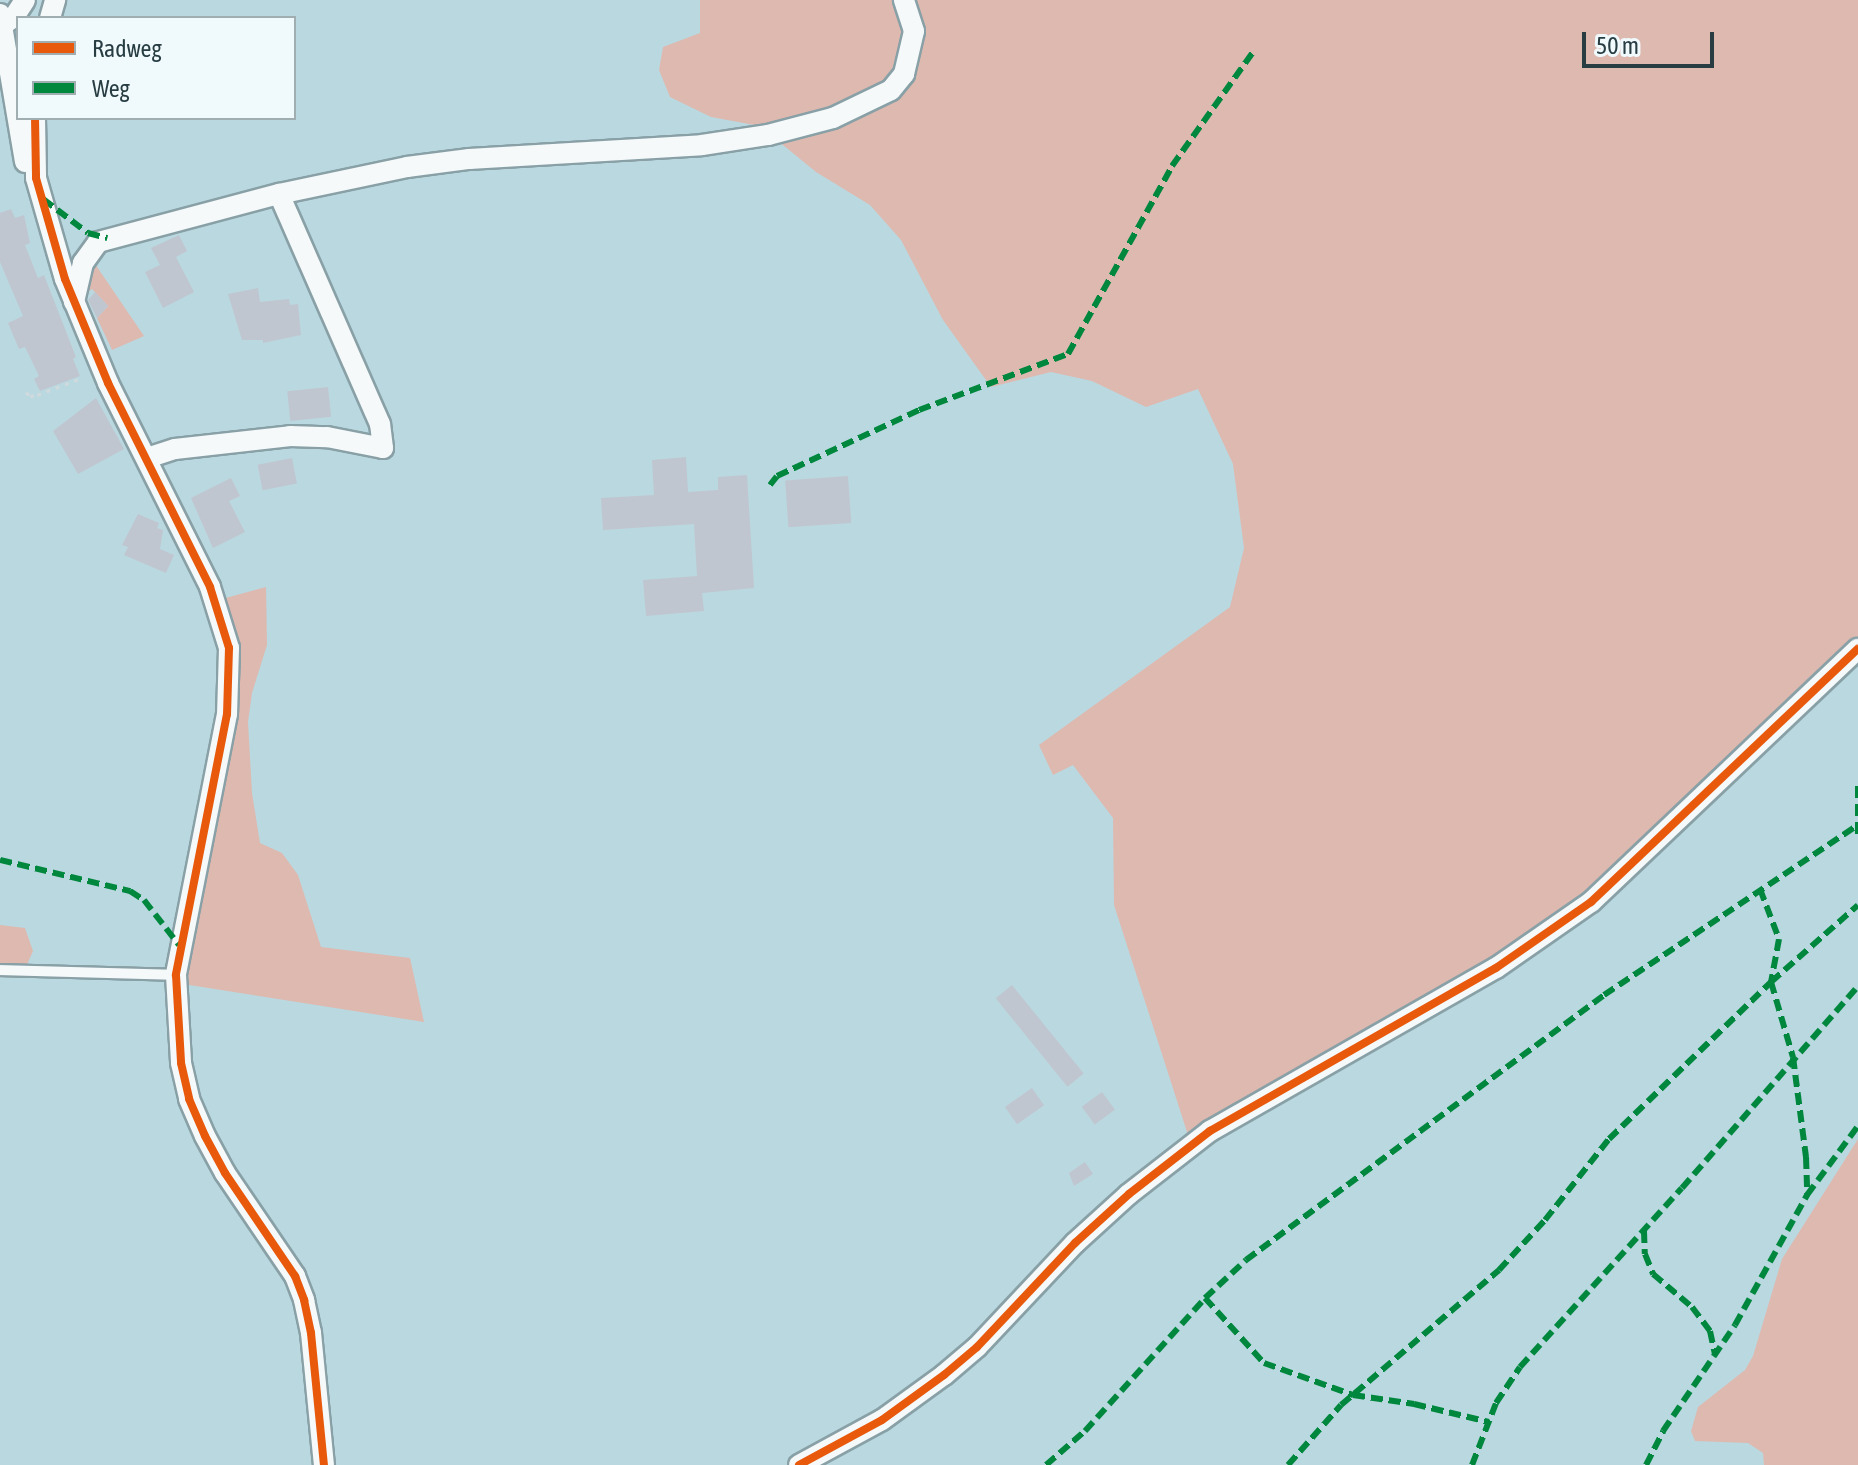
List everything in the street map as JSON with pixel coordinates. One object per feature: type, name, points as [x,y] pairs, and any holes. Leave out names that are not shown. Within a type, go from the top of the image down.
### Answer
[{"type":"street","points":[[16,106],[2,19],[14,17],[25,0]]},
{"type":"street","points":[[74,303],[83,263],[98,242],[279,194],[422,165],[541,153],[702,145],[768,135],[833,118],[891,90],[904,74],[914,31],[904,0]]},
{"type":"street","points":[[18,120],[25,162],[36,178]]},
{"type":"street","points":[[35,120],[36,178],[74,303],[210,587],[229,648],[227,714],[176,975],[179,1037],[189,1099],[225,1173],[283,1257],[304,1300],[311,1333],[324,1465]]},
{"type":"street","points":[[147,458],[175,449],[290,436],[327,437],[383,448],[380,424],[279,194]]},
{"type":"street","points":[[799,1465],[882,1420],[944,1375],[977,1347],[1075,1243],[1129,1194],[1210,1131],[1483,976],[1580,911],[1628,871],[1858,649]]},
{"type":"lane","points":[[0,970],[176,975]]},
{"type":"path","points":[[26,392],[30,396],[37,395],[82,378]]},
{"type":"shaded area","points":[[700,0],[1858,0],[1858,639],[1633,854],[1562,915],[1494,960],[1231,1107],[1188,1135],[1114,905],[1113,818],[1073,765],[1053,775],[1039,745],[1230,607],[1244,548],[1233,464],[1198,389],[1146,407],[1092,381],[1051,372],[991,387],[943,320],[901,240],[870,205],[816,172],[760,126],[711,117],[670,97],[659,70],[663,47],[700,33]]},
{"type":"shaded area","points":[[93,261],[144,336],[112,350],[97,318],[108,306],[92,289],[82,296]]},
{"type":"shaded area","points":[[266,587],[267,645],[252,693],[248,722],[252,793],[260,843],[282,853],[298,875],[321,947],[410,958],[424,1022],[183,984],[229,737],[222,599]]},
{"type":"shaded area","points":[[0,925],[25,928],[33,951],[26,967],[0,966]]},
{"type":"shaded area","points":[[1858,1139],[1858,1465],[1764,1465],[1763,1453],[1748,1443],[1695,1441],[1691,1431],[1698,1407],[1745,1370],[1753,1356],[1782,1259]]},
{"type":"building","points":[[11,209],[15,218],[24,215],[30,243],[25,245],[38,278],[44,275],[76,357],[73,359],[80,376],[40,391],[34,379],[39,376],[25,347],[19,349],[8,323],[23,316],[0,262],[0,213]]},
{"type":"building","points":[[179,235],[187,251],[176,257],[194,292],[163,308],[145,272],[160,265],[151,248]]},
{"type":"building","points":[[258,288],[260,302],[289,299],[290,305],[298,304],[301,335],[263,343],[263,340],[242,340],[228,294]]},
{"type":"building","points":[[95,292],[108,306],[97,318],[88,300]]},
{"type":"building","points":[[328,387],[331,417],[290,421],[287,391]]},
{"type":"building","points":[[96,398],[124,449],[78,474],[53,431]]},
{"type":"building","points":[[686,457],[688,492],[718,490],[718,477],[747,475],[754,588],[702,593],[704,611],[646,616],[643,580],[697,576],[694,524],[603,530],[601,498],[654,495],[652,460]]},
{"type":"building","points":[[292,458],[297,484],[263,490],[258,465]]},
{"type":"building","points":[[848,476],[851,523],[788,527],[785,480]]},
{"type":"building","points":[[231,478],[240,496],[229,501],[245,532],[213,548],[191,498]]},
{"type":"building","points":[[138,514],[159,523],[157,528],[163,530],[160,549],[174,555],[166,573],[124,555],[128,547],[122,545]]},
{"type":"building","points":[[1012,985],[1084,1074],[1067,1087],[996,998]]},
{"type":"building","points":[[1032,1088],[1044,1105],[1017,1124],[1005,1107]]},
{"type":"building","points":[[1102,1092],[1115,1110],[1095,1124],[1082,1107]]},
{"type":"building","points":[[1085,1162],[1093,1174],[1074,1186],[1069,1173]]},
{"type":"marked path","points":[[770,485],[777,476],[919,410],[1068,354],[1172,166],[1255,49]]},
{"type":"marked path","points":[[43,199],[88,233],[107,238]]},
{"type":"marked path","points":[[1858,786],[1858,838]]},
{"type":"marked path","points":[[1046,1465],[1085,1431],[1205,1298],[1246,1260],[1604,995],[1858,825]]},
{"type":"marked path","points":[[0,860],[130,891],[144,900],[179,945]]},
{"type":"marked path","points":[[1760,889],[1779,939],[1771,982],[1793,1057],[1806,1157],[1807,1195]]},
{"type":"marked path","points":[[1288,1465],[1341,1405],[1499,1270],[1545,1220],[1609,1139],[1771,982],[1858,905]]},
{"type":"marked path","points":[[1472,1465],[1496,1403],[1520,1367],[1858,986]]},
{"type":"marked path","points":[[1646,1465],[1663,1431],[1735,1325],[1807,1195],[1858,1126]]},
{"type":"marked path","points":[[1644,1231],[1645,1254],[1653,1274],[1692,1307],[1710,1331],[1715,1354]]},
{"type":"marked path","points":[[1205,1298],[1264,1363],[1353,1395],[1414,1404],[1489,1422]]},
{"type":"cycle path","points":[[35,120],[36,178],[65,279],[108,383],[210,587],[229,648],[227,714],[176,975],[181,1063],[189,1099],[205,1136],[225,1173],[295,1276],[304,1300],[311,1333],[324,1465]]},
{"type":"cycle path","points":[[799,1465],[882,1420],[944,1375],[977,1347],[1075,1243],[1129,1194],[1210,1131],[1496,968],[1591,902],[1858,649]]}]
